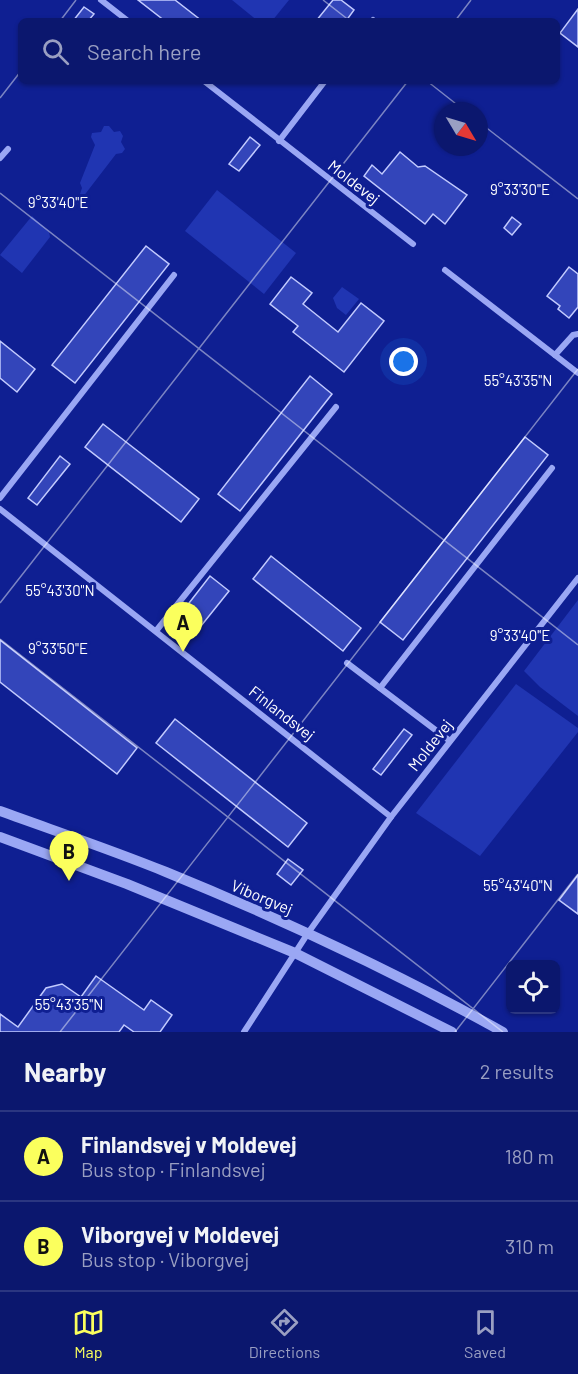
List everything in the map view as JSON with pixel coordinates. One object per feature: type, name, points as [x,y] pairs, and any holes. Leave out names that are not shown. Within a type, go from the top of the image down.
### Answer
[{"type":"street","points":[[105,1],[125,18]]},
{"type":"street","name":"Moldevej","points":[[208,84],[413,244]]},
{"type":"street","points":[[279,141],[323,84]]},
{"type":"street","points":[[0,158],[8,149]]},
{"type":"street","points":[[445,270],[578,373]]},
{"type":"street","points":[[0,498],[174,275]]},
{"type":"street","points":[[555,355],[573,335],[578,334]]},
{"type":"street","points":[[156,631],[336,407]]},
{"type":"street","points":[[380,688],[552,468]]},
{"type":"street","name":"Finlandsvej","points":[[0,509],[391,817]]},
{"type":"street","name":"Moldevej","points":[[244,1032],[308,933],[391,817],[578,578]]},
{"type":"street","points":[[347,663],[450,741]]},
{"type":"street","name":"Viborgvej","points":[[0,811],[165,872],[308,933],[397,976],[503,1032]]},
{"type":"street","points":[[0,837],[128,884],[295,953],[452,1032]]},
{"type":"shaded area","points":[[232,0],[289,0],[274,18],[254,18]]},
{"type":"shaded area","points":[[104,126],[109,126],[114,132],[120,131],[123,136],[121,142],[125,149],[122,153],[116,154],[76,206],[82,188],[80,183],[95,145],[91,137],[92,133],[101,132]]},
{"type":"shaded area","points":[[217,190],[296,253],[264,294],[185,231]]},
{"type":"shaded area","points":[[32,216],[49,232],[50,237],[22,273],[0,255]]},
{"type":"shaded area","points":[[342,287],[359,299],[346,315],[337,308],[333,298]]},
{"type":"shaded area","points":[[578,600],[578,716],[540,687],[524,671]]},
{"type":"shaded area","points":[[516,684],[578,728],[578,732],[480,856],[416,813]]},
{"type":"building","points":[[138,0],[175,0],[198,18],[161,18]]},
{"type":"building","points":[[333,0],[341,0],[354,10],[348,18],[318,18]]},
{"type":"building","points":[[84,7],[94,14],[91,18],[75,18]]},
{"type":"building","points":[[578,9],[578,47],[560,33]]},
{"type":"building","points":[[250,137],[260,145],[239,171],[229,164]]},
{"type":"building","points":[[400,152],[418,167],[425,166],[467,195],[445,224],[433,214],[425,224],[364,176],[372,165],[382,174]]},
{"type":"building","points":[[512,217],[521,224],[512,235],[504,228]]},
{"type":"building","points":[[146,246],[169,264],[75,383],[52,365]]},
{"type":"building","points":[[569,267],[578,274],[578,307],[569,318],[558,309],[560,306],[547,296]]},
{"type":"building","points":[[291,277],[312,293],[303,304],[338,332],[361,303],[384,321],[344,372],[293,332],[298,326],[270,304]]},
{"type":"building","points":[[0,341],[35,369],[17,392],[0,378]]},
{"type":"building","points":[[310,376],[332,394],[240,511],[218,494]]},
{"type":"building","points":[[103,424],[199,499],[181,522],[85,447]]},
{"type":"building","points":[[525,437],[548,455],[403,640],[380,622]]},
{"type":"building","points":[[60,456],[70,464],[37,505],[28,498]]},
{"type":"building","points":[[271,556],[361,628],[343,651],[253,579]]},
{"type":"building","points":[[210,576],[229,591],[197,631],[179,616]]},
{"type":"building","points":[[0,640],[137,748],[117,774],[0,682]]},
{"type":"building","points":[[175,719],[307,823],[288,847],[156,743]]},
{"type":"building","points":[[404,729],[412,735],[381,775],[373,769]]},
{"type":"building","points":[[288,859],[303,870],[291,885],[277,874]]},
{"type":"building","points":[[578,875],[578,914],[559,900]]},
{"type":"building","points":[[96,976],[144,1010],[151,1000],[172,1015],[160,1032],[134,1032],[124,1025],[119,1032],[0,1032],[0,1014],[18,1027],[46,988],[62,984],[81,997]]},
{"type":"place","name":"Finlandsvej v Moldevej","points":[[183,652]]},
{"type":"place","name":"Viborgvej v Moldevej","points":[[69,881]]}]
